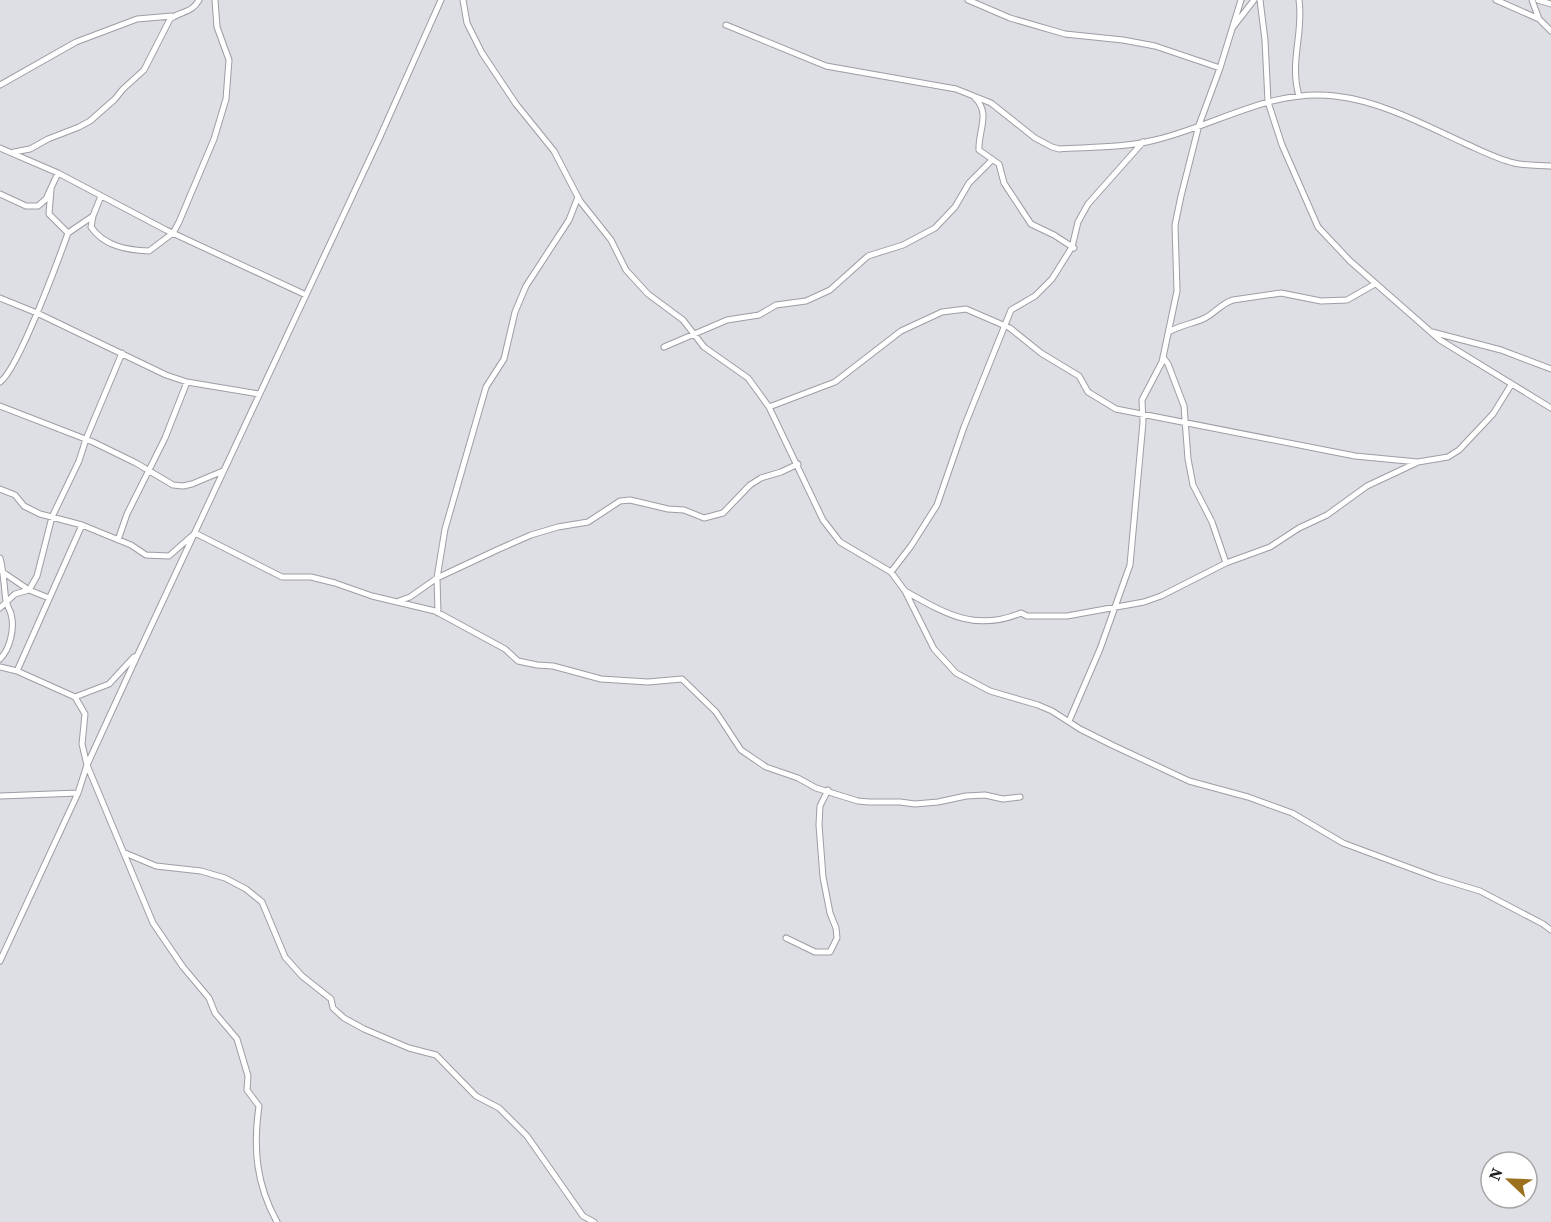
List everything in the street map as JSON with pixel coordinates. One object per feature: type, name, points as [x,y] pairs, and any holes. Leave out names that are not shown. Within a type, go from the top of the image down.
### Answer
[{"type":"street","points":[[0,85],[76,42],[138,19],[173,16],[191,11],[199,0]]},
{"type":"street","points":[[101,196],[91,227],[98,238],[130,250],[149,251],[173,233],[209,150],[226,99],[229,60],[217,27],[214,0]]},
{"type":"street","points":[[0,961],[78,793],[87,765],[379,139],[441,0]]},
{"type":"street","points":[[463,0],[467,23],[482,53],[516,104],[551,147],[578,197],[608,235],[634,281],[682,320],[704,347],[748,378],[769,407],[798,464],[817,510],[834,535],[840,542],[891,572],[905,591],[934,649],[956,673],[990,691],[1038,705],[1112,745],[1189,781],[1248,797],[1292,813],[1343,843],[1437,878],[1480,891],[1551,930]]},
{"type":"street","points":[[968,0],[1010,18],[1065,34],[1155,46],[1220,68]]},
{"type":"street","points":[[1069,721],[1094,666],[1130,565],[1143,422],[1142,400],[1163,357],[1178,285],[1175,225],[1199,125],[1220,68],[1240,0]]},
{"type":"street","points":[[1230,32],[1254,0]]},
{"type":"street","points":[[1260,0],[1265,40],[1268,102],[1282,146],[1318,227],[1375,284],[1430,332],[1551,408]]},
{"type":"street","points":[[1299,0],[1294,73],[1299,96]]},
{"type":"street","points":[[1496,0],[1539,20],[1551,32]]},
{"type":"street","points":[[1532,0],[1539,20]]},
{"type":"street","points":[[1538,0],[1551,4]]},
{"type":"street","points":[[8,151],[17,153],[30,149],[90,121],[144,70],[173,16]]},
{"type":"street","points":[[726,25],[826,66],[940,85],[971,95],[991,103],[1035,138],[1052,147],[1112,147],[1143,142],[1165,137],[1268,102],[1299,96],[1335,95],[1370,103],[1418,122],[1498,159],[1516,164],[1551,166]]},
{"type":"street","points":[[971,95],[983,108],[979,150],[999,164],[1004,183],[1031,224],[1054,235],[1073,248]]},
{"type":"street","points":[[891,572],[937,505],[964,427],[1011,310],[1035,296],[1052,279],[1073,248],[1078,222],[1088,204],[1143,142]]},
{"type":"street","points":[[0,148],[58,173],[173,233],[306,295]]},
{"type":"street","points":[[664,347],[727,320],[759,315],[776,305],[806,301],[830,290],[868,256],[903,245],[935,228],[955,207],[969,183],[992,160]]},
{"type":"street","points":[[0,194],[26,206],[38,206],[46,199],[58,173]]},
{"type":"street","points":[[51,189],[49,214],[68,233]]},
{"type":"street","points":[[438,612],[437,578],[446,529],[486,387],[504,359],[515,312],[526,286],[569,220],[578,197]]},
{"type":"street","points":[[0,382],[15,360],[37,313],[68,233],[93,216]]},
{"type":"street","points":[[1168,332],[1181,325],[1204,319],[1233,300],[1281,294],[1321,301],[1347,300],[1375,284]]},
{"type":"street","points":[[0,298],[37,313],[166,375],[187,382],[259,394]]},
{"type":"street","points":[[769,407],[835,382],[891,338],[942,312],[966,309],[1006,326],[1041,353],[1079,376],[1088,392],[1116,409],[1142,412],[1186,423],[1355,456],[1418,462],[1448,457],[1459,450],[1494,414],[1511,385]]},
{"type":"street","points":[[1430,332],[1509,353],[1551,369]]},
{"type":"street","points":[[0,608],[15,594],[29,590],[37,576],[52,517],[79,461],[122,353]]},
{"type":"street","points":[[1163,357],[1181,397],[1186,423],[1188,459],[1195,489],[1212,522],[1227,563]]},
{"type":"street","points":[[118,540],[127,514],[165,438],[187,382]]},
{"type":"street","points":[[0,406],[86,439],[173,485],[183,486],[223,471]]},
{"type":"street","points":[[905,591],[963,620],[978,622],[1000,621],[1021,613],[1027,616],[1062,617],[1144,602],[1227,563],[1270,547],[1299,528],[1327,515],[1367,486],[1418,462]]},
{"type":"street","points":[[398,601],[410,597],[437,578],[531,535],[588,522],[620,501],[630,500],[668,509],[684,510],[704,518],[723,513],[750,485],[761,478],[798,464]]},
{"type":"street","points":[[0,489],[15,495],[24,506],[40,514],[82,525],[131,545],[146,555],[169,556],[195,533]]},
{"type":"street","points":[[17,671],[82,525]]},
{"type":"street","points":[[195,533],[282,577],[311,577],[372,596],[438,612],[505,649],[520,662],[553,666],[601,679],[648,682],[682,680],[716,712],[741,750],[766,767],[798,778],[816,788],[858,801],[869,802],[900,801],[915,804],[966,796],[985,795],[1003,799],[1020,797]]},
{"type":"street","points":[[0,558],[6,604],[12,616],[13,630],[7,649],[0,659]]},
{"type":"street","points":[[2,571],[29,590],[49,598]]},
{"type":"street","points":[[75,697],[109,684],[138,654]]},
{"type":"street","points":[[0,667],[17,671],[75,697],[85,714],[82,744],[87,765],[153,923],[183,967],[209,998],[215,1013],[237,1039],[248,1076],[248,1090],[259,1106],[256,1126],[256,1166],[276,1222]]},
{"type":"street","points":[[816,788],[822,800]]},
{"type":"street","points":[[786,938],[815,952],[830,952],[837,938],[823,878],[819,825],[822,800],[828,790]]},
{"type":"street","points":[[0,796],[78,793]]},
{"type":"street","points":[[125,853],[156,866],[225,878],[246,889],[262,902],[285,957],[302,976],[331,999],[333,1008],[344,1018],[364,1029],[409,1048],[436,1055],[476,1096],[499,1108],[527,1136],[584,1216],[594,1222]]}]
